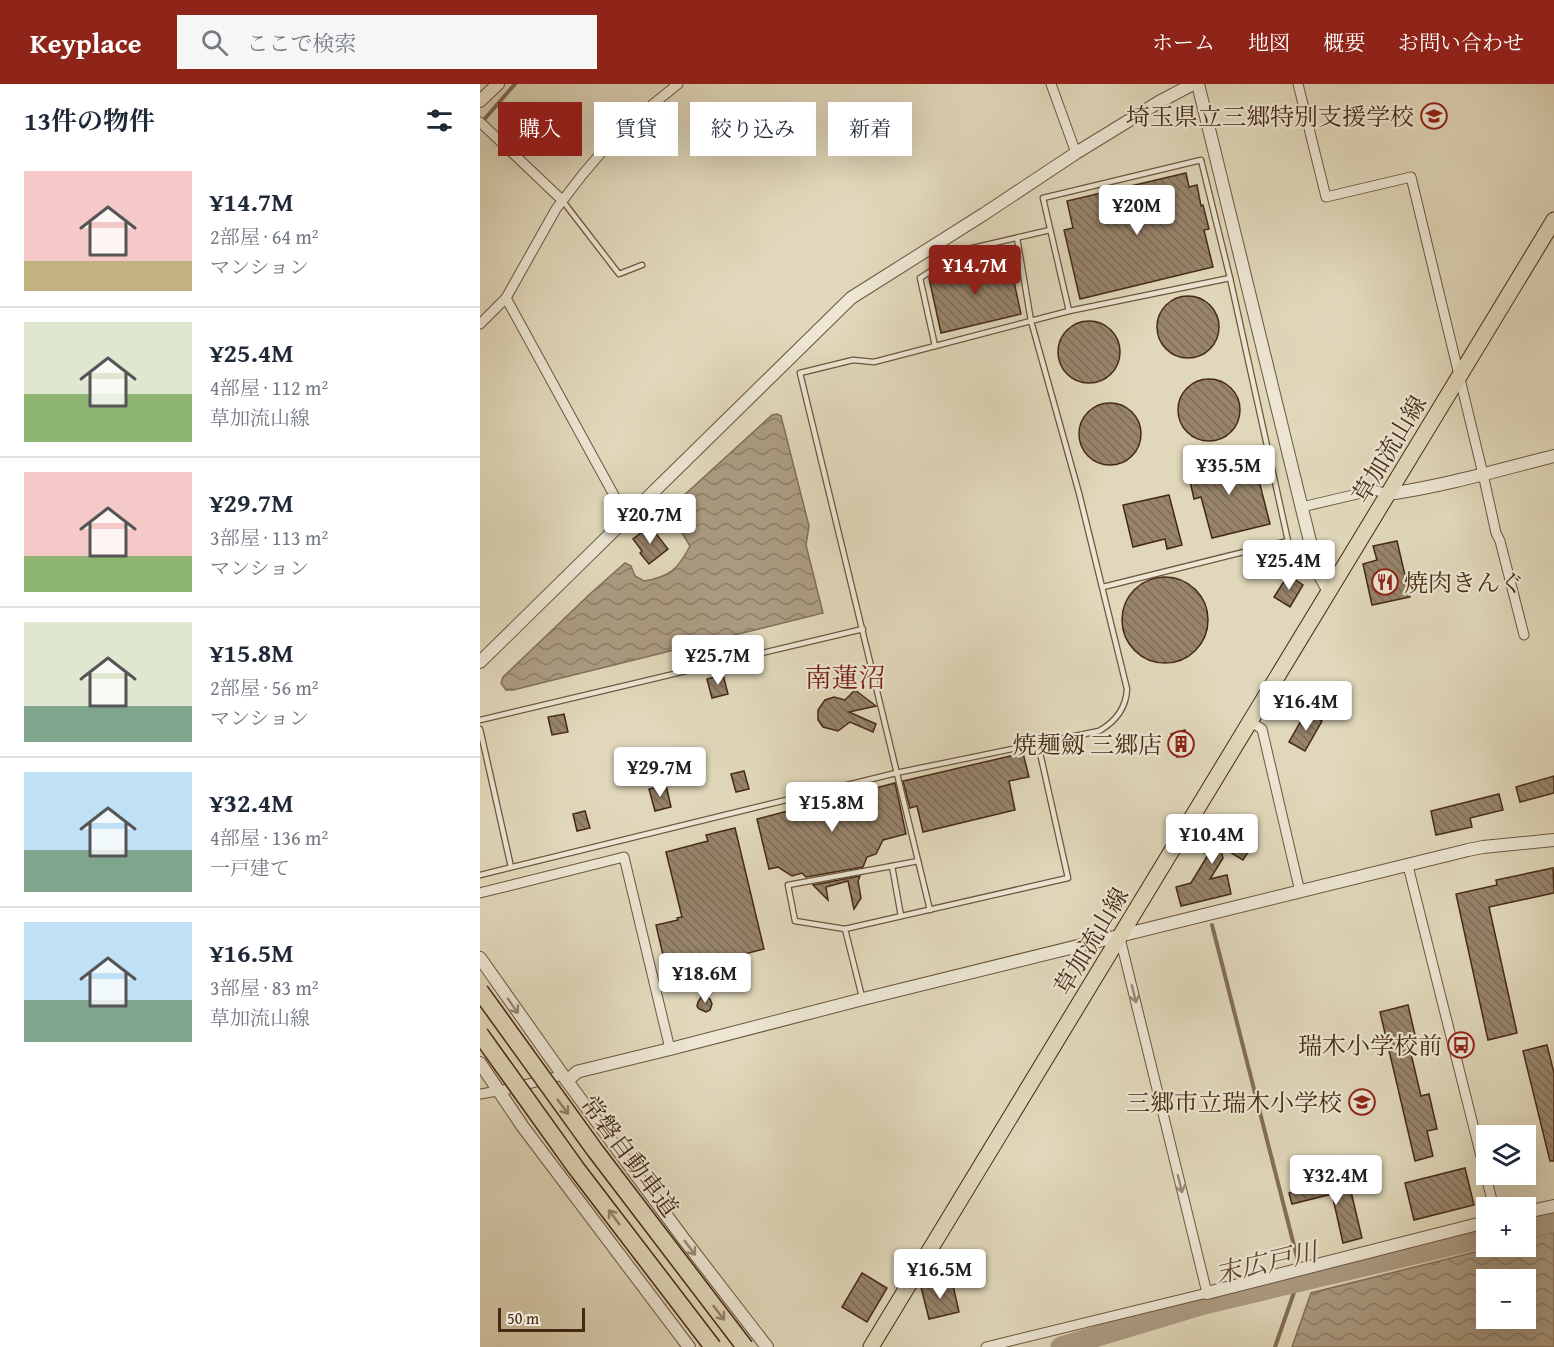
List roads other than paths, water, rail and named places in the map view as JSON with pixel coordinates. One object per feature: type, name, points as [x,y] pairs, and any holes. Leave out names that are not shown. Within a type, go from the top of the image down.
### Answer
[{"type":"highway","name":"常磐自動車道","points":[[480,992],[594,1149],[745,1347]]},
{"type":"highway","name":"常磐自動車道","points":[[480,1034],[576,1167],[713,1347]]},
{"type":"main road","name":"草加流山線","points":[[871,1347],[1554,220]]},
{"type":"street","points":[[480,101],[498,84]]},
{"type":"street","points":[[480,324],[506,297],[562,200],[607,146],[678,84]]},
{"type":"street","points":[[1051,84],[1076,153]]},
{"type":"street","points":[[480,662],[851,298],[1076,153],[1193,84]]},
{"type":"street","points":[[1198,84],[1317,570],[1329,592]]},
{"type":"street","points":[[1299,84],[1326,197],[1411,177],[1496,533],[1524,635]]},
{"type":"street","points":[[480,122],[562,200]]},
{"type":"street","points":[[506,297],[627,519]]},
{"type":"street","points":[[1302,507],[1374,490],[1388,494],[1554,456]]},
{"type":"street","points":[[1251,722],[1262,729],[1300,892]]},
{"type":"street","points":[[480,1094],[565,1078],[577,1072],[862,999],[1483,848],[1554,840]]},
{"type":"street","points":[[480,892],[624,858],[670,1049]]},
{"type":"street","points":[[1408,866],[1491,1197]]},
{"type":"street","points":[[1121,936],[1208,1293]]},
{"type":"street","points":[[480,958],[565,1078],[766,1347]]},
{"type":"street","points":[[480,1063],[524,1128],[689,1347]]},
{"type":"street","points":[[1536,1210],[1554,1206]]},
{"type":"street","points":[[986,1347],[1476,1225]]},
{"type":"lane","points":[[1069,311],[1043,198],[1201,160],[1230,278],[1288,541],[1103,587]]},
{"type":"lane","points":[[562,200],[620,274],[642,265]]},
{"type":"lane","points":[[935,346],[920,278],[964,250],[1050,230]]},
{"type":"lane","points":[[480,875],[896,773],[1099,731],[1110,724],[1123,708],[1127,689],[1079,493],[1031,321],[1017,238]]},
{"type":"lane","points":[[930,910],[800,373],[853,360],[874,362],[1069,311],[1230,278]]},
{"type":"lane","points":[[480,720],[863,629]]},
{"type":"lane","points":[[480,729],[511,867]]},
{"type":"lane","points":[[918,861],[788,885],[795,921],[845,929],[1068,878],[1038,744]]},
{"type":"lane","points":[[892,866],[901,916]]},
{"type":"lane","points":[[845,929],[862,999]]},
{"type":"water","points":[[772,415],[781,416],[809,526],[806,545],[823,613],[506,690],[501,683],[503,677],[625,563],[631,566],[635,576],[644,581],[667,574],[677,566],[690,546],[668,510]]},
{"type":"water","points":[[1554,1231],[1554,1347],[1292,1347],[1311,1293],[1476,1252],[1476,1257],[1536,1257],[1536,1236]]},
{"type":"waterway","points":[[482,122],[515,84]]},
{"type":"waterway","points":[[1212,925],[1299,1265]]},
{"type":"waterway","name":"末広戸川","points":[[1536,1226],[1554,1221]]},
{"type":"waterway","name":"末広戸川","points":[[1061,1347],[1204,1304],[1476,1239]]},
{"type":"waterway","points":[[1275,1347],[1298,1281]]},
{"type":"place","name":"埼玉県立三郷特別支援学校","points":[[1434,116]]},
{"type":"place","name":"焼肉きんぐ","points":[[1385,582]]},
{"type":"place","name":"焼麺劔 三郷店","points":[[1181,744]]},
{"type":"place","name":"瑞木小学校前","points":[[1461,1045]]},
{"type":"place","name":"三郷市立瑞木小学校","points":[[1362,1102]]},
{"type":"district","name":"南蓮沼","points":[[845,677]]}]
